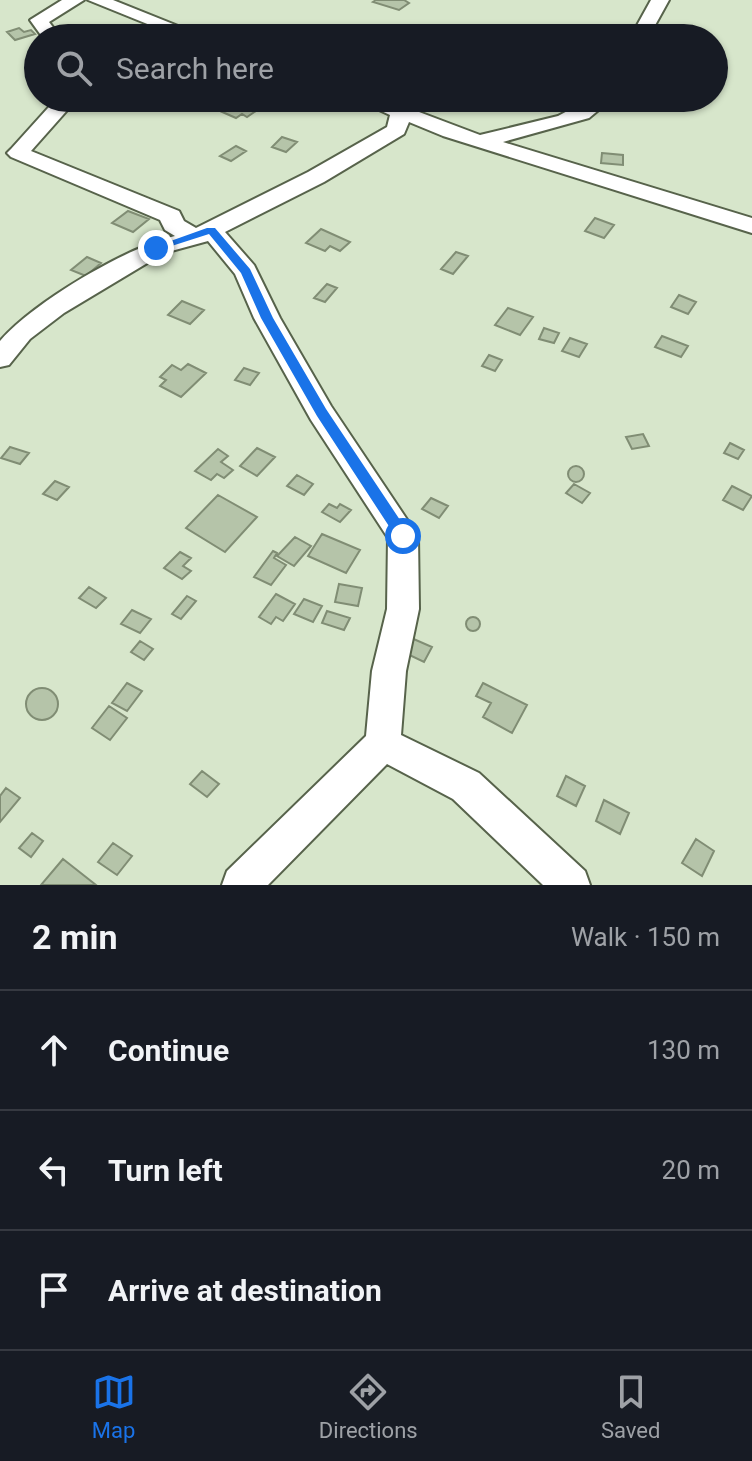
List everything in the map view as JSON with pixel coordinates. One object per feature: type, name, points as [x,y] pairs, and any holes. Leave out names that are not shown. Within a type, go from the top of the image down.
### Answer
[{"type":"street","points":[[42,24],[39,20],[75,0]]},
{"type":"street","points":[[97,0],[161,24]]},
{"type":"street","points":[[647,24],[660,0]]},
{"type":"street","points":[[55,112],[18,153],[171,216],[173,225],[203,234],[246,271],[267,318],[321,413],[403,536],[403,609],[389,671],[383,744],[241,885]]},
{"type":"street","points":[[0,358],[21,333],[46,312],[156,248],[203,234],[316,177],[397,130],[401,112],[481,141],[752,226]]},
{"type":"street","points":[[481,141],[528,127],[567,121],[586,112]]},
{"type":"street","points":[[383,744],[466,786],[571,885]]},
{"type":"building","points":[[404,0],[409,3],[399,10],[373,2]]},
{"type":"building","points":[[19,28],[24,32],[24,37],[15,40],[7,32]]},
{"type":"building","points":[[222,112],[254,112],[247,117],[242,114],[236,118]]},
{"type":"building","points":[[282,137],[297,142],[286,152],[272,147]]},
{"type":"building","points":[[236,146],[246,151],[231,161],[220,156]]},
{"type":"building","points":[[602,153],[623,155],[623,165],[601,163]]},
{"type":"building","points":[[128,211],[149,219],[133,232],[112,223]]},
{"type":"building","points":[[595,218],[614,225],[604,238],[585,231]]},
{"type":"building","points":[[321,229],[350,242],[340,251],[330,246],[325,251],[306,243]]},
{"type":"building","points":[[456,252],[468,256],[453,274],[441,269]]},
{"type":"building","points":[[87,257],[101,263],[86,276],[71,270]]},
{"type":"building","points":[[327,284],[337,288],[325,302],[314,298]]},
{"type":"building","points":[[679,295],[696,302],[688,314],[671,307]]},
{"type":"building","points":[[182,301],[204,310],[190,324],[168,315]]},
{"type":"building","points":[[508,308],[533,317],[520,335],[495,325]]},
{"type":"building","points":[[544,328],[559,333],[554,343],[539,339]]},
{"type":"building","points":[[662,336],[688,346],[681,357],[655,347]]},
{"type":"building","points":[[570,338],[587,344],[579,357],[562,351]]},
{"type":"building","points":[[489,355],[502,360],[495,371],[482,366]]},
{"type":"building","points":[[188,364],[206,373],[181,397],[160,386],[166,380],[160,377],[172,365],[181,370]]},
{"type":"building","points":[[244,368],[259,373],[250,385],[235,380]]},
{"type":"building","points":[[643,434],[649,446],[632,449],[626,437]]},
{"type":"building","points":[[730,443],[744,450],[738,459],[724,453]]},
{"type":"building","points":[[10,447],[29,453],[20,464],[1,458]]},
{"type":"building","points":[[257,448],[275,457],[257,476],[240,466]]},
{"type":"building","points":[[218,449],[228,456],[221,462],[233,470],[224,478],[217,474],[211,480],[195,471]]},
{"type":"building","points":[[576,466],[582,468],[582,480],[576,482],[570,480],[568,474],[570,468]]},
{"type":"building","points":[[297,475],[313,484],[304,495],[287,486]]},
{"type":"building","points":[[55,481],[69,487],[57,500],[43,494]]},
{"type":"building","points":[[574,484],[590,493],[582,503],[566,493]]},
{"type":"building","points":[[732,486],[752,496],[743,510],[723,500]]},
{"type":"building","points":[[218,495],[257,517],[225,552],[186,528]]},
{"type":"building","points":[[431,498],[448,506],[439,518],[422,509]]},
{"type":"building","points":[[329,504],[337,508],[340,504],[351,510],[340,522],[322,512]]},
{"type":"building","points":[[322,534],[360,550],[346,573],[308,556]]},
{"type":"building","points":[[295,537],[311,546],[294,566],[277,556]]},
{"type":"building","points":[[273,551],[277,553],[274,558],[286,565],[271,585],[254,577]]},
{"type":"building","points":[[180,552],[191,558],[183,566],[191,571],[182,579],[164,568]]},
{"type":"building","points":[[339,584],[362,588],[358,606],[335,602]]},
{"type":"building","points":[[89,587],[106,598],[96,608],[79,598]]},
{"type":"building","points":[[276,594],[295,604],[283,621],[276,617],[271,624],[259,617]]},
{"type":"building","points":[[187,596],[196,601],[181,619],[172,614]]},
{"type":"building","points":[[304,599],[322,606],[313,622],[294,614]]},
{"type":"building","points":[[132,610],[151,619],[140,633],[121,624]]},
{"type":"building","points":[[327,611],[350,618],[344,630],[322,623]]},
{"type":"building","points":[[473,617],[480,624],[473,631],[466,624]]},
{"type":"building","points":[[409,637],[432,647],[424,662],[401,651]]},
{"type":"building","points":[[140,641],[153,649],[144,660],[131,652]]},
{"type":"building","points":[[127,683],[142,691],[127,711],[112,703]]},
{"type":"building","points":[[483,683],[527,705],[512,733],[483,717],[491,703],[476,696]]},
{"type":"building","points":[[42,688],[53,693],[58,704],[53,715],[42,720],[31,715],[26,704],[31,693]]},
{"type":"building","points":[[109,706],[127,718],[110,740],[92,728]]},
{"type":"building","points":[[202,771],[219,784],[207,797],[190,784]]},
{"type":"building","points":[[566,776],[585,786],[576,806],[557,796]]},
{"type":"building","points":[[6,788],[20,798],[0,822],[0,796]]},
{"type":"building","points":[[604,800],[629,813],[620,834],[596,821]]},
{"type":"building","points":[[32,833],[43,841],[31,857],[19,848]]},
{"type":"building","points":[[696,839],[714,851],[702,876],[682,863]]},
{"type":"building","points":[[113,843],[132,856],[117,875],[98,862]]},
{"type":"building","points":[[63,859],[96,885],[41,885]]},
{"type":"route","points":[[156,248],[196,238],[211,230],[246,271],[267,318],[321,413],[371,483],[403,536]]}]
